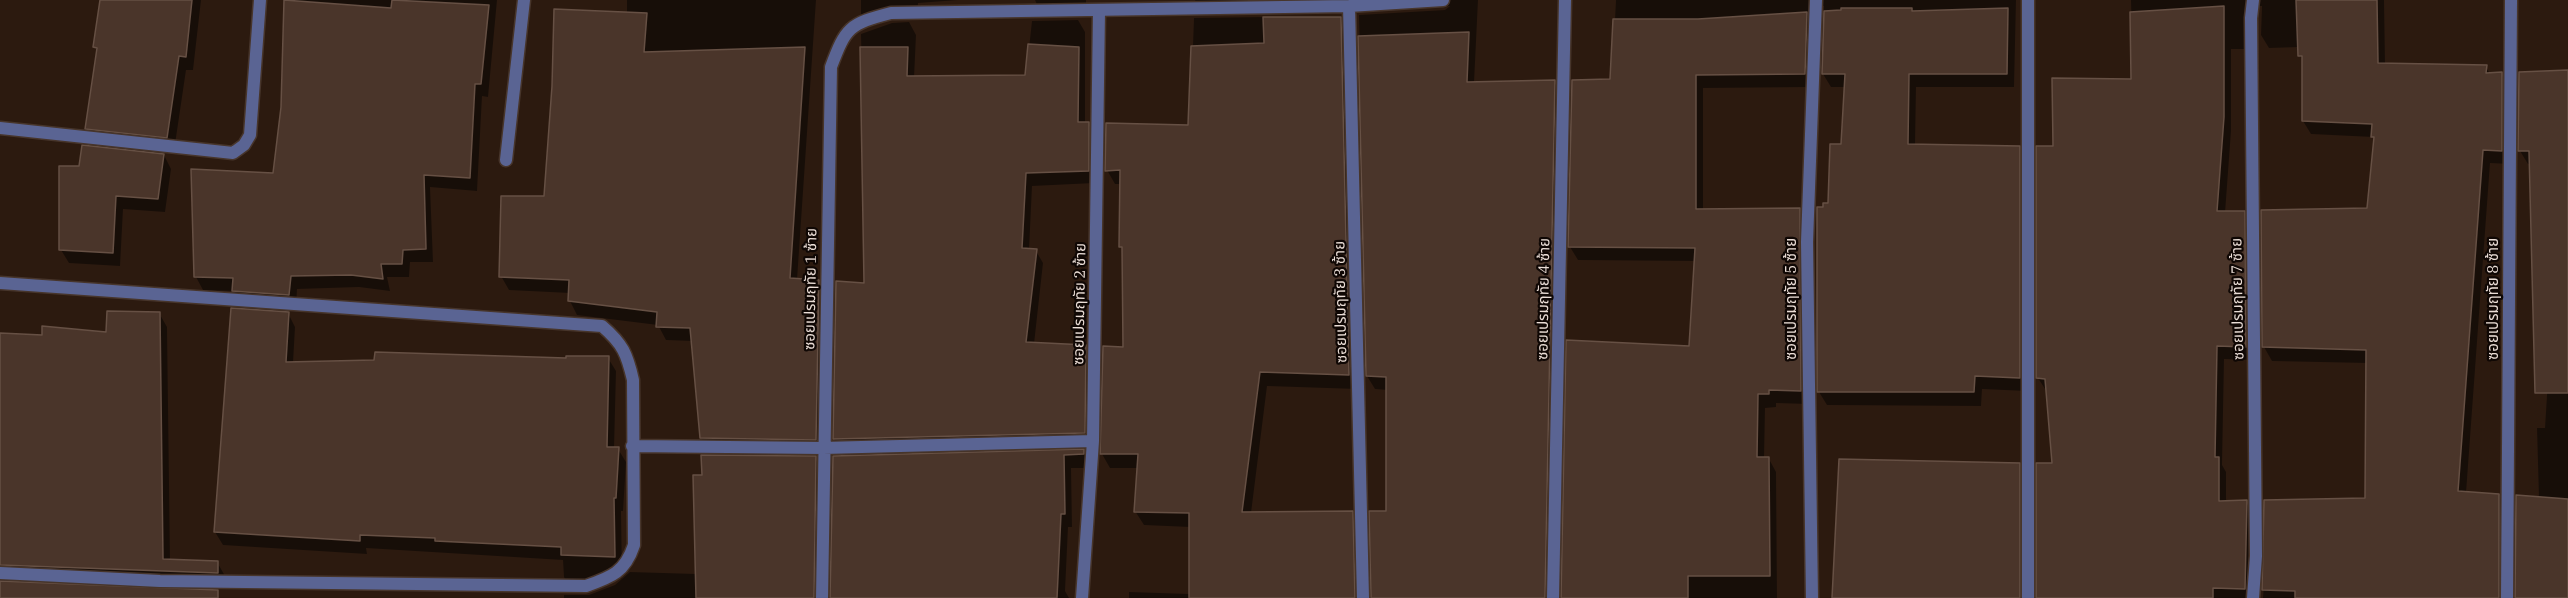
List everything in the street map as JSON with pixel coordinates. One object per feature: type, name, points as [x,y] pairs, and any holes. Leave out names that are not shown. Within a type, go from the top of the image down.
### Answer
[{"type":"street","points":[[0,128],[233,153],[244,145],[250,135],[260,0]]},
{"type":"street","points":[[506,160],[524,0]]},
{"type":"street","name":"ซอยเปรมฤทัย 1 ซ้าย","points":[[822,598],[831,67],[841,40],[859,21],[891,13],[1349,6],[1443,0]]},
{"type":"street","name":"ซอยเปรมฤทัย 4 ซ้าย","points":[[1552,598],[1565,0]]},
{"type":"street","name":"ซอยเปรมฤทัย 5 ซ้าย","points":[[1812,598],[1807,242],[1816,0]]},
{"type":"street","points":[[2028,0],[2028,598]]},
{"type":"street","name":"ซอยเปรมฤทัย 7 ซ้าย","points":[[2253,0],[2251,18],[2256,556],[2253,598]]},
{"type":"street","name":"ซอยเปรมฤทัย 8 ซ้าย","points":[[2507,598],[2511,0]]},
{"type":"street","name":"ซอยเปรมฤทัย 3 ซ้าย","points":[[1349,6],[1363,598]]},
{"type":"street","name":"ซอยเปรมฤทัย 2 ซ้าย","points":[[1082,598],[1093,441],[1099,11]]},
{"type":"street","points":[[0,283],[602,326],[617,339],[627,356],[633,380],[634,545],[629,562],[611,577],[586,586],[160,581],[0,573]]},
{"type":"street","points":[[632,446],[823,448],[1093,441]]},
{"type":"building","points":[[100,0],[192,0],[186,57],[179,56],[167,138],[85,129],[97,48],[93,47]]},
{"type":"building","points":[[284,0],[391,8],[392,0],[489,5],[481,84],[475,84],[470,178],[424,175],[426,249],[403,250],[402,264],[381,264],[383,279],[351,275],[291,276],[289,295],[232,291],[233,278],[194,277],[191,169],[273,173],[281,107]]},
{"type":"building","points":[[2296,0],[2377,0],[2378,63],[2487,65],[2486,73],[2502,72],[2502,151],[2483,150],[2458,491],[2499,494],[2499,598],[2295,598],[2295,591],[2262,590],[2264,500],[2365,498],[2366,350],[2262,347],[2261,210],[2367,208],[2374,137],[2371,137],[2372,124],[2302,121],[2302,56],[2298,56]]},
{"type":"building","points":[[2224,6],[2224,117],[2217,211],[2245,211],[2246,347],[2217,346],[2215,457],[2219,457],[2219,501],[2247,500],[2245,589],[2213,588],[2213,598],[2036,598],[2036,463],[2052,463],[2045,379],[2036,378],[2036,146],[2053,146],[2052,78],[2131,79],[2130,12]]},
{"type":"building","points":[[1841,8],[1912,8],[1912,11],[2008,8],[2007,74],[1909,74],[1908,144],[2020,146],[2020,378],[1975,376],[1974,392],[1817,392],[1817,207],[1823,207],[1823,203],[1828,203],[1830,144],[1841,144],[1845,74],[1822,74],[1824,11],[1841,10]]},
{"type":"building","points":[[554,9],[647,13],[644,52],[805,47],[790,278],[819,280],[816,440],[700,438],[690,328],[656,327],[657,312],[568,301],[569,280],[499,277],[501,196],[544,196],[552,86]]},
{"type":"building","points":[[1807,12],[1805,74],[1696,75],[1696,209],[1800,208],[1801,391],[1769,390],[1769,394],[1758,394],[1757,457],[1769,457],[1770,576],[1688,576],[1688,598],[1561,598],[1566,340],[1689,346],[1695,248],[1568,247],[1572,80],[1610,79],[1613,19],[1698,19]]},
{"type":"building","points":[[1263,17],[1341,17],[1349,375],[1260,372],[1242,512],[1353,511],[1355,598],[1189,598],[1189,513],[1134,512],[1138,454],[1100,454],[1103,346],[1123,347],[1122,247],[1119,247],[1120,170],[1105,171],[1106,123],[1188,125],[1191,46],[1264,43]]},
{"type":"building","points":[[1469,32],[1467,82],[1555,80],[1545,598],[1371,598],[1369,511],[1386,511],[1386,377],[1366,376],[1358,36]]},
{"type":"building","points":[[1028,44],[1079,47],[1078,122],[1089,122],[1089,171],[1026,173],[1022,248],[1037,249],[1026,342],[1086,345],[1085,433],[833,439],[836,281],[864,283],[860,47],[908,47],[907,76],[1025,75]]},
{"type":"building","points":[[2568,70],[2568,393],[2535,393],[2529,151],[2518,151],[2519,72]]},
{"type":"building","points":[[82,145],[164,154],[158,199],[116,196],[113,253],[59,250],[59,166],[79,166]]},
{"type":"building","points":[[231,308],[289,312],[286,362],[374,360],[375,352],[566,358],[566,356],[609,356],[607,447],[619,447],[616,498],[614,498],[615,557],[561,555],[561,547],[435,541],[435,538],[360,535],[360,541],[214,532]]},
{"type":"building","points":[[107,311],[160,312],[163,559],[218,561],[218,573],[0,565],[0,333],[42,335],[42,326],[106,332]]},
{"type":"building","points":[[1084,449],[1084,454],[1064,455],[1065,514],[1061,514],[1057,598],[830,598],[833,456]]},
{"type":"building","points":[[701,455],[816,456],[814,598],[696,598],[693,475],[702,475]]},
{"type":"building","points":[[1839,459],[2020,463],[2020,598],[1832,598]]},
{"type":"building","points":[[2516,495],[2568,499],[2568,598],[2515,598]]},
{"type":"building","points":[[0,581],[218,590],[218,598],[0,598]]}]
